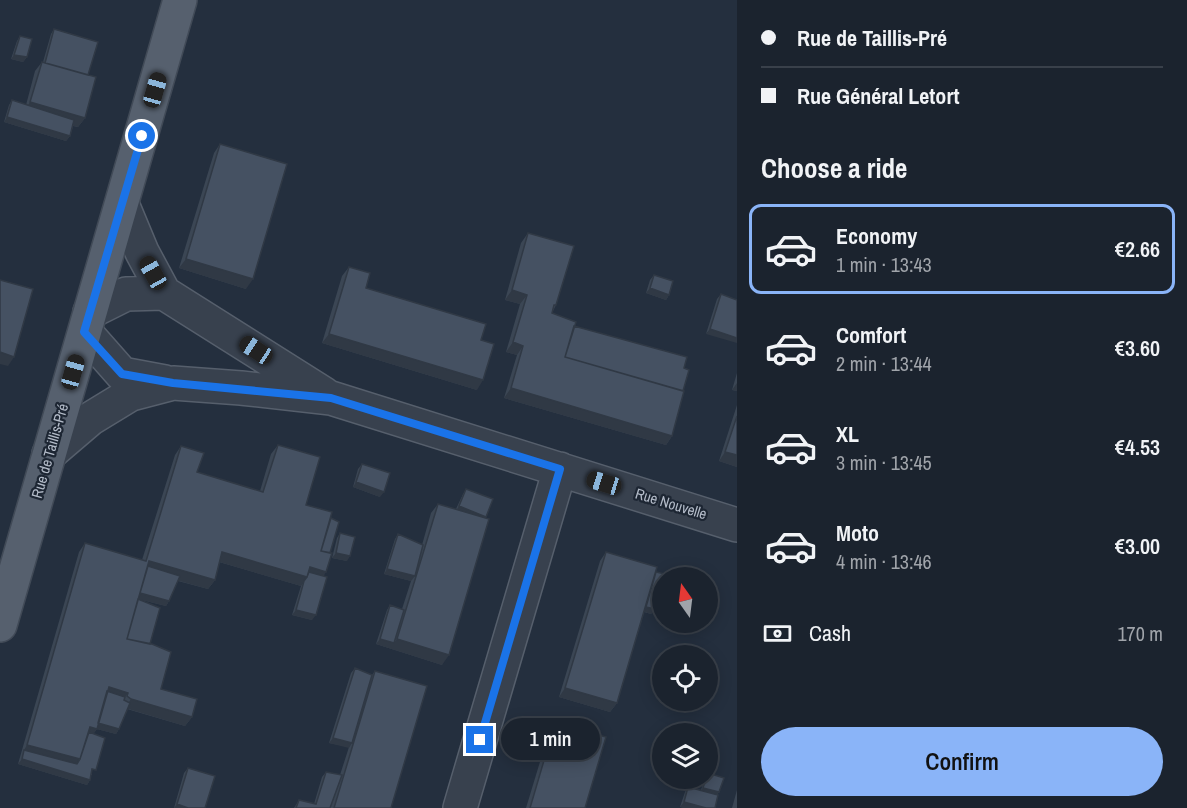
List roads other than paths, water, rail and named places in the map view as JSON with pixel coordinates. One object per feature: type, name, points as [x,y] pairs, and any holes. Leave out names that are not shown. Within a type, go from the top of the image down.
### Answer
[{"type":"main road","name":"Rue de Taillis-Pré","points":[[0,625],[180,0]]},
{"type":"street","name":"Rue Nouvelle","points":[[122,204],[142,252],[164,293],[331,398]]},
{"type":"street","points":[[87,322],[126,294],[164,293]]},
{"type":"street","name":"Rue Nouvelle","points":[[87,322],[122,374],[173,383],[331,398],[737,525]]},
{"type":"street","name":"Rue Nouvelle","points":[[49,454],[90,419],[130,394],[173,383]]},
{"type":"street","points":[[460,808],[560,469]]}]
